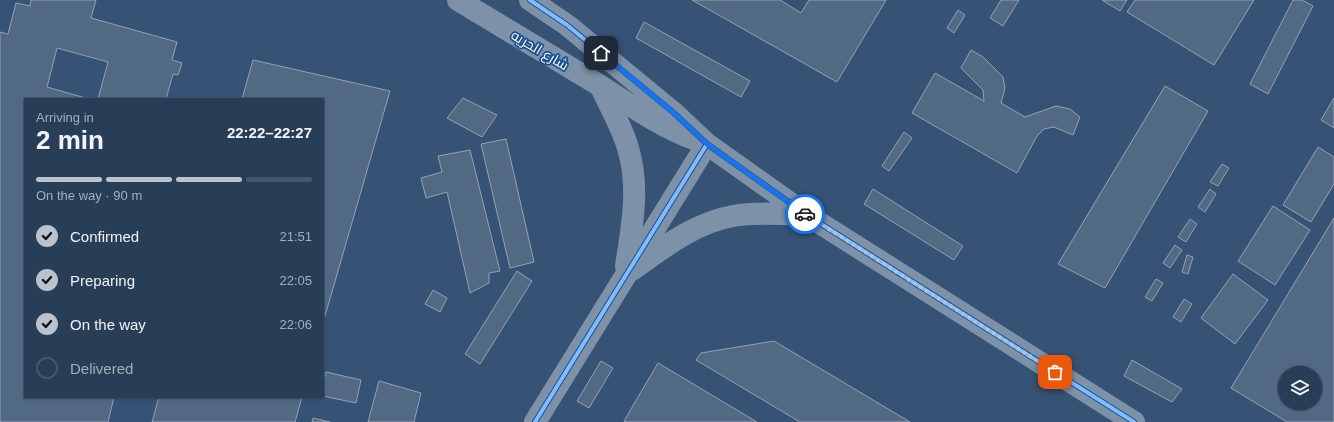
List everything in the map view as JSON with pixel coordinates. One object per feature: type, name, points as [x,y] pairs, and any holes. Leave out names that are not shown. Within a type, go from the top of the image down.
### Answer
[{"type":"street","name":"شارع الحريه","points":[[458,0],[665,127],[707,144]]},
{"type":"street","name":"شارع الحريه","points":[[530,0],[579,35],[674,113],[707,144],[807,215],[1134,422]]},
{"type":"street","points":[[601,87],[628,147],[633,171],[635,194],[634,218],[624,276]]},
{"type":"street","points":[[535,422],[707,144]]},
{"type":"street","points":[[624,276],[671,242],[690,231],[712,222],[734,216],[756,214],[807,215]]},
{"type":"building","points":[[31,0],[96,0],[91,18],[177,42],[172,60],[182,63],[178,75],[173,74],[166,98],[98,98],[108,62],[57,48],[47,87],[86,98],[24,98],[24,398],[114,398],[108,422],[0,422],[0,32],[8,34],[16,3],[30,6]]},
{"type":"building","points":[[692,0],[780,0],[801,13],[809,0],[886,0],[837,82]]},
{"type":"building","points":[[1001,0],[1019,0],[1003,26],[990,18]]},
{"type":"building","points":[[1102,0],[1127,0],[1120,11]]},
{"type":"building","points":[[1135,0],[1254,0],[1214,65],[1127,12]]},
{"type":"building","points":[[1293,0],[1302,0],[1313,6],[1268,94],[1250,84]]},
{"type":"building","points":[[958,10],[965,15],[954,33],[947,28]]},
{"type":"building","points":[[644,22],[750,81],[741,97],[636,38]]},
{"type":"building","points":[[971,50],[983,57],[1003,77],[1005,88],[1001,103],[1025,117],[1056,106],[1070,109],[1080,117],[1073,135],[1054,127],[1044,129],[1037,136],[1017,173],[912,113],[935,73],[984,101],[983,90],[961,68]]},
{"type":"building","points":[[253,60],[390,91],[324,320],[324,98],[242,98]]},
{"type":"building","points":[[1165,86],[1208,111],[1105,288],[1058,264]]},
{"type":"building","points":[[463,98],[497,115],[482,137],[447,118]]},
{"type":"building","points":[[1334,98],[1334,128],[1321,120]]},
{"type":"building","points":[[904,132],[912,138],[889,171],[882,166]]},
{"type":"building","points":[[506,139],[534,262],[510,268],[481,144]]},
{"type":"building","points":[[1318,147],[1334,157],[1334,184],[1311,222],[1283,205]]},
{"type":"building","points":[[470,150],[500,271],[489,273],[489,283],[470,293],[447,192],[426,198],[421,178],[442,172],[438,156]]},
{"type":"building","points":[[1222,164],[1229,168],[1218,186],[1210,182]]},
{"type":"building","points":[[873,189],[963,246],[954,260],[864,204]]},
{"type":"building","points":[[1210,189],[1216,194],[1205,212],[1198,207]]},
{"type":"building","points":[[1273,206],[1310,230],[1275,285],[1238,261]]},
{"type":"building","points":[[1334,218],[1334,422],[1287,422],[1231,388]]},
{"type":"building","points":[[1190,219],[1197,224],[1186,242],[1178,237]]},
{"type":"building","points":[[1175,245],[1182,250],[1170,268],[1163,263]]},
{"type":"building","points":[[1187,255],[1193,257],[1188,274],[1182,272]]},
{"type":"building","points":[[517,271],[532,281],[480,364],[465,354]]},
{"type":"building","points":[[1233,274],[1268,300],[1235,344],[1201,318]]},
{"type":"building","points":[[1156,279],[1163,283],[1152,301],[1145,297]]},
{"type":"building","points":[[433,290],[447,298],[440,312],[425,304]]},
{"type":"building","points":[[1184,299],[1192,304],[1181,322],[1173,317]]},
{"type":"building","points":[[774,341],[910,422],[800,422],[696,360],[701,353]]},
{"type":"building","points":[[1132,360],[1182,389],[1172,402],[1124,376]]},
{"type":"building","points":[[601,361],[613,368],[589,408],[577,401]]},
{"type":"building","points":[[658,363],[757,422],[624,421]]},
{"type":"building","points":[[326,372],[361,380],[356,403],[324,396],[324,381]]},
{"type":"building","points":[[379,381],[421,393],[414,422],[368,422]]},
{"type":"building","points":[[159,398],[302,398],[295,422],[152,422]]},
{"type":"building","points":[[313,418],[330,422],[312,422]]},
{"type":"cycle path","points":[[530,0],[567,25],[674,113],[707,144],[807,215],[1134,422]]},
{"type":"cycle path","points":[[535,422],[707,144]]},
{"type":"way so far","points":[[805,214],[1055,372]]},
{"type":"route","points":[[601,53],[674,113],[707,144],[805,214]]}]
